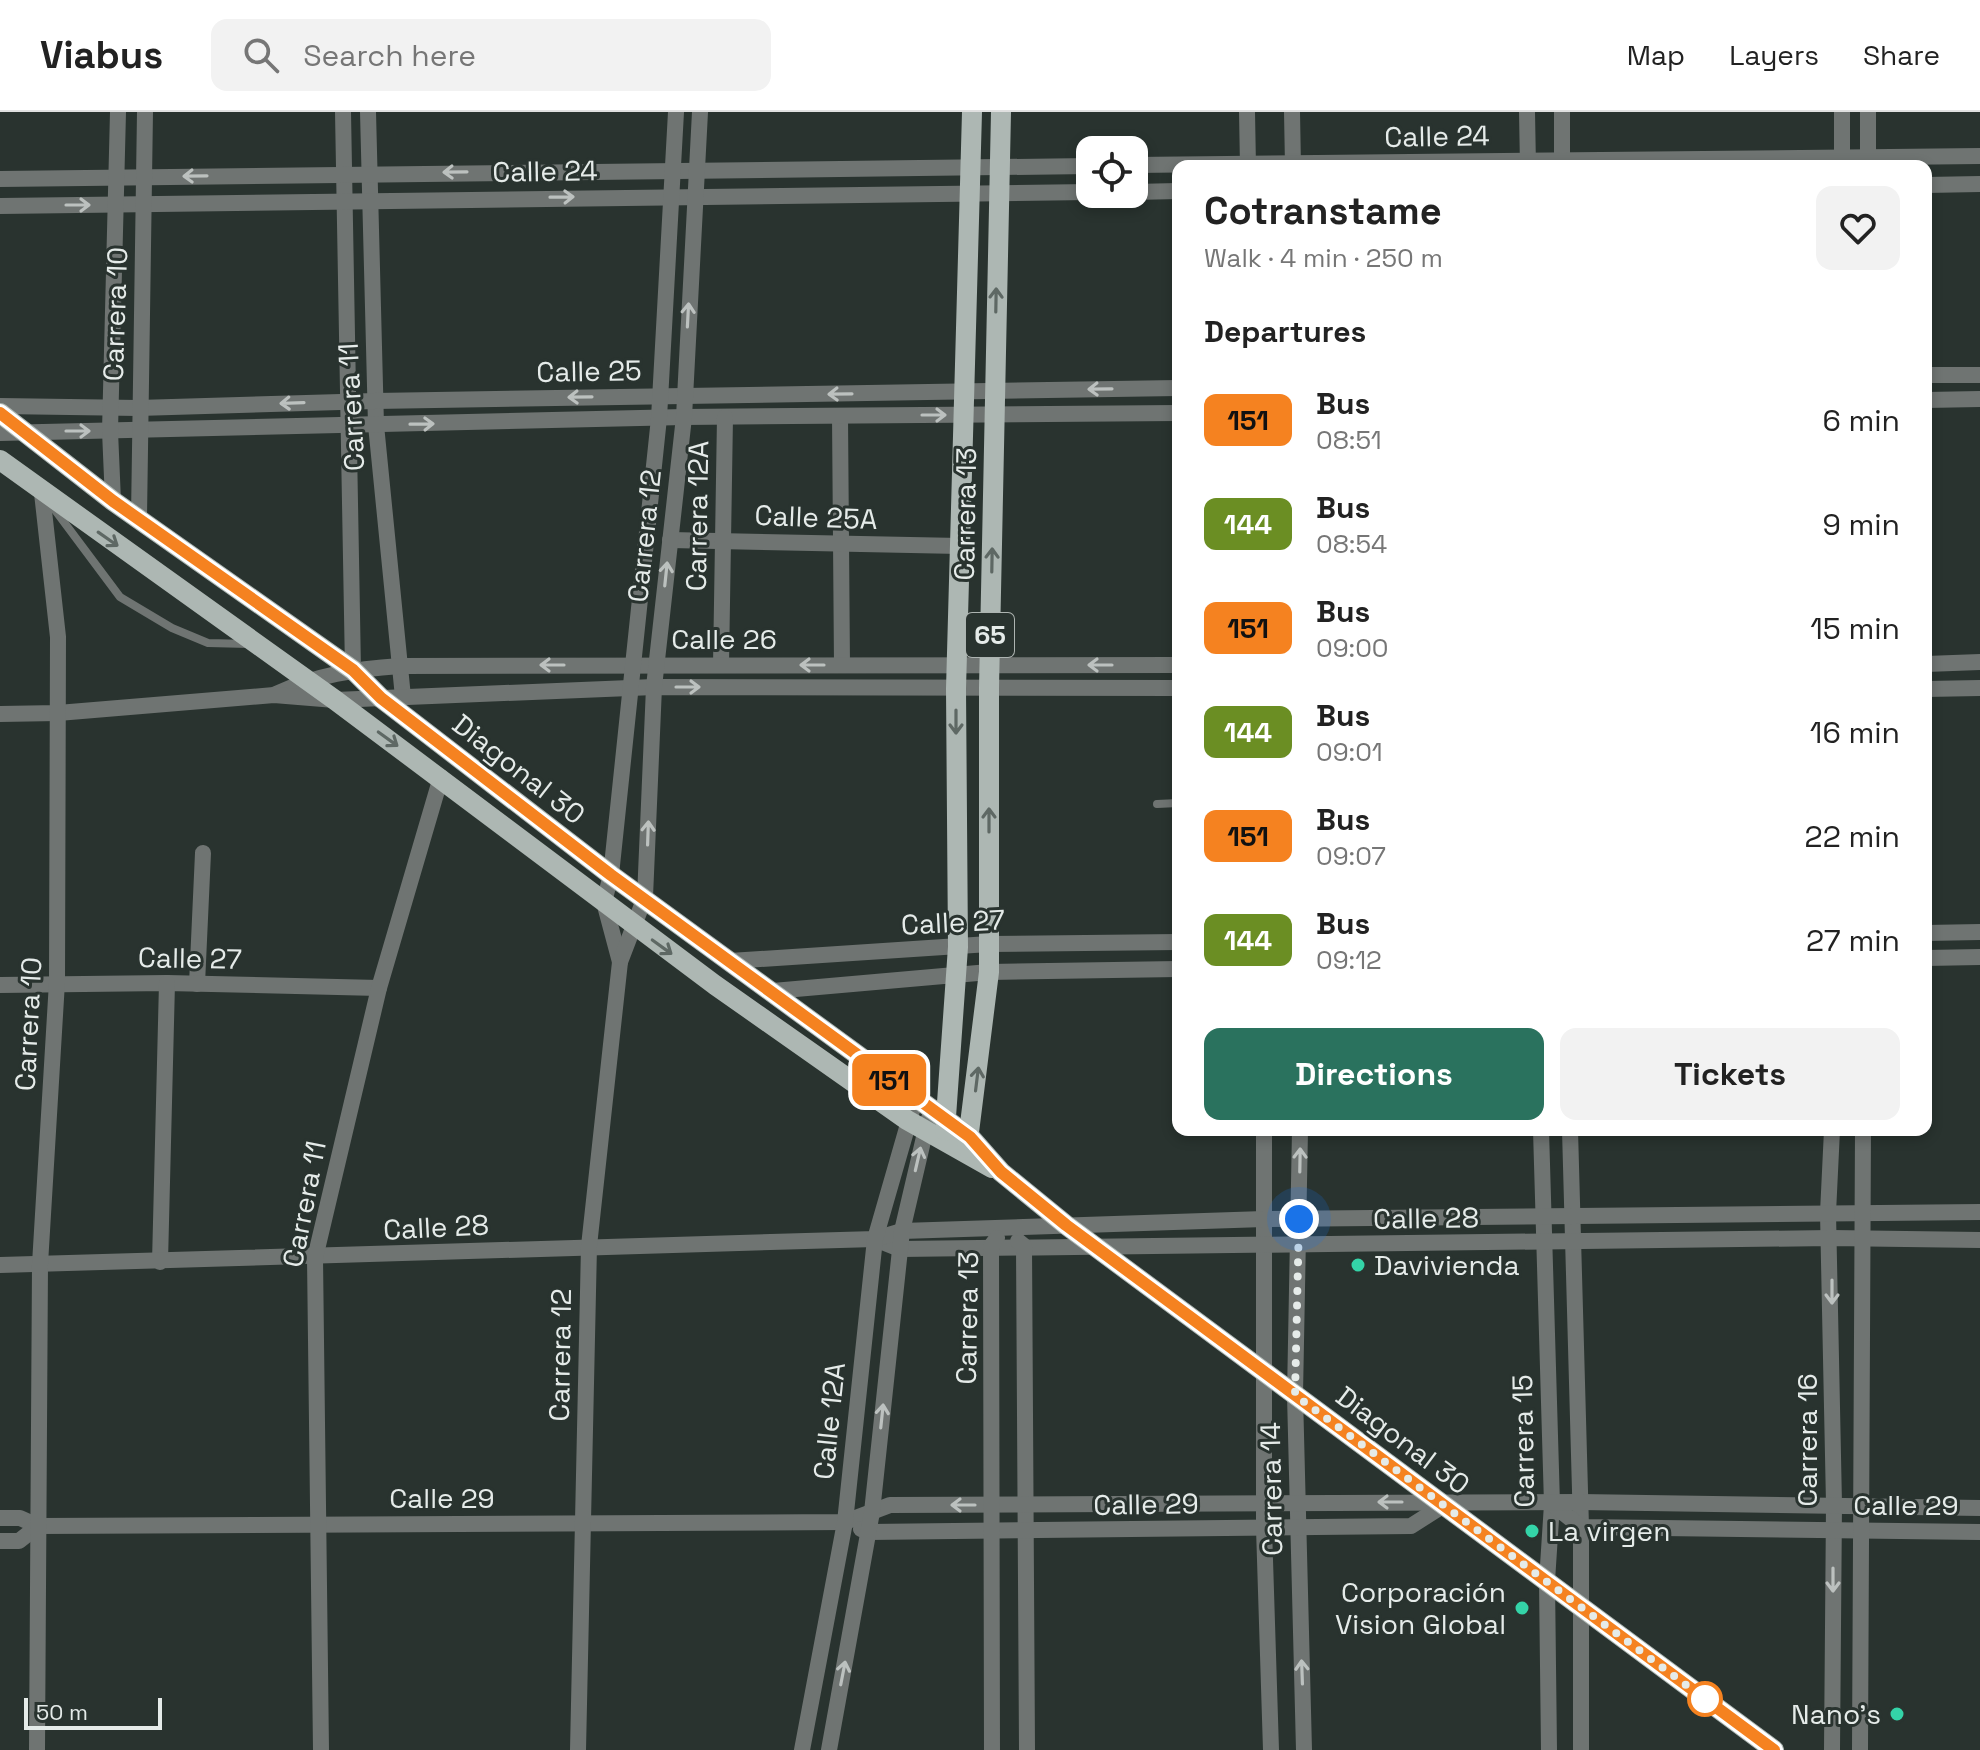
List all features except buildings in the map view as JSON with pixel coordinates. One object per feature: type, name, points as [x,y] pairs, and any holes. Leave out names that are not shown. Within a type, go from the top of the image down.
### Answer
[{"type":"main road","name":"Carrera 13","points":[[928,1121],[958,947],[956,665],[972,112]]},
{"type":"main road","name":"Carrera 13","points":[[967,1147],[989,972],[989,665],[1001,112]]},
{"type":"main road","name":"Diagonal 30","points":[[0,413],[113,501],[353,670],[381,698],[611,875],[773,991],[928,1121]]},
{"type":"main road","name":"Diagonal 30","points":[[0,460],[42,493],[308,679],[635,927],[967,1147],[1264,1374],[1774,1750]]},
{"type":"street","name":"Carrera 10","points":[[113,501],[110,431],[118,112]]},
{"type":"street","name":"Carrera 10","points":[[139,517],[138,408],[145,112]]},
{"type":"street","name":"Carrera 11","points":[[343,112],[342,199],[351,401],[353,670]]},
{"type":"street","name":"Carrera 11","points":[[368,112],[376,425],[403,697]]},
{"type":"street","name":"Carrera 12","points":[[620,962],[604,902],[611,875],[659,418],[676,112]]},
{"type":"street","name":"Carrera 12","points":[[578,1750],[589,1246],[620,962],[645,897],[654,687],[684,417],[700,112]]},
{"type":"street","points":[[1247,112],[1248,160]]},
{"type":"street","points":[[1292,112],[1293,160]]},
{"type":"street","points":[[1527,112],[1528,160]]},
{"type":"street","points":[[1562,112],[1562,160]]},
{"type":"street","points":[[1842,112],[1842,160]]},
{"type":"street","points":[[1868,112],[1868,160]]},
{"type":"street","name":"Calle 24","points":[[1905,160],[1980,156]]},
{"type":"street","name":"Calle 24","points":[[1148,165],[1172,165]]},
{"type":"street","name":"Calle 24","points":[[0,179],[1076,166]]},
{"type":"street","points":[[1932,185],[1980,184]]},
{"type":"street","points":[[1148,192],[1172,191]]},
{"type":"street","name":"Calle 24","points":[[0,206],[342,199],[1076,192]]},
{"type":"street","points":[[1932,375],[1980,375]]},
{"type":"street","name":"Calle 25","points":[[0,406],[138,408],[351,401],[1172,388]]},
{"type":"street","points":[[1932,400],[1980,399]]},
{"type":"street","name":"Calle 25","points":[[0,433],[684,417],[1172,413]]},
{"type":"street","points":[[840,416],[842,665]]},
{"type":"street","name":"Carrera 12A","points":[[721,665],[725,417]]},
{"type":"street","name":"Carrera 10","points":[[37,1750],[40,1264],[57,982],[58,637],[42,493]]},
{"type":"street","name":"Calle 25A","points":[[670,540],[960,546]]},
{"type":"street","points":[[1932,664],[1980,662]]},
{"type":"street","name":"Calle 26","points":[[274,695],[308,679],[353,670],[400,666],[1172,665]]},
{"type":"street","name":"Calle 26","points":[[0,714],[58,713],[274,695],[335,700],[654,687],[1172,688]]},
{"type":"street","points":[[1932,689],[1980,688]]},
{"type":"street","name":"Carrera 11","points":[[321,1750],[315,1258],[379,988],[441,777]]},
{"type":"street","points":[[197,984],[203,853]]},
{"type":"street","points":[[1932,933],[1980,932]]},
{"type":"street","name":"Calle 27","points":[[730,961],[989,944],[1172,942]]},
{"type":"street","points":[[1932,958],[1980,957]]},
{"type":"street","name":"Calle 27","points":[[773,991],[989,972],[1172,969]]},
{"type":"street","name":"Calle 27","points":[[0,985],[57,982],[379,988]]},
{"type":"street","points":[[160,1262],[167,983]]},
{"type":"street","name":"Calle 12A","points":[[829,1750],[872,1512],[902,1231],[928,1121]]},
{"type":"street","name":"Calle 12A","points":[[802,1750],[845,1522],[875,1239],[928,1121]]},
{"type":"street","name":"Carrera 14","points":[[1264,1136],[1264,1528],[1271,1750]]},
{"type":"street","name":"Carrera 14","points":[[1300,1136],[1295,1395],[1304,1750]]},
{"type":"street","name":"Carrera 15","points":[[1541,1136],[1541,1218],[1552,1504],[1547,1581],[1549,1750]]},
{"type":"street","name":"Carrera 15","points":[[1570,1136],[1581,1527],[1581,1750]]},
{"type":"street","name":"Carrera 16","points":[[1832,1136],[1828,1213],[1831,1238],[1834,1504],[1832,1750]]},
{"type":"street","name":"Carrera 16","points":[[1860,1750],[1863,1136]]},
{"type":"street","name":"Calle 28","points":[[0,1265],[875,1239],[902,1231],[1264,1219],[1980,1212]]},
{"type":"street","name":"Carrera 13","points":[[992,1750],[994,1504],[991,1246],[1005,1227],[1024,1246],[1027,1750]]},
{"type":"street","name":"Calle 28","points":[[875,1239],[900,1249],[1831,1238],[1980,1240]]},
{"type":"street","name":"Calle 29","points":[[0,1518],[20,1518],[38,1526],[845,1522],[890,1505],[994,1504],[1444,1505],[1580,1502],[1976,1508]]},
{"type":"street","points":[[1552,1504],[1581,1527]]},
{"type":"street","name":"Calle 29","points":[[845,1522],[869,1532],[1411,1526],[1444,1505]]},
{"type":"street","points":[[1976,1508],[1976,1532]]},
{"type":"street","name":"Calle 29","points":[[0,1541],[19,1541],[38,1526]]},
{"type":"street","name":"Calle 29","points":[[1581,1527],[1976,1532]]},
{"type":"lane","points":[[42,493],[120,597],[172,628],[208,643],[258,644]]},
{"type":"lane","points":[[1157,804],[1172,803]]},
{"type":"bus line","name":"151","points":[[0,413],[113,501],[353,670],[381,698],[611,875],[773,991],[915,1100],[970,1137],[1001,1172],[1066,1225],[1774,1750]]},
{"type":"place","name":"Davivienda","points":[[1358,1265]]},
{"type":"place","name":"La virgen","points":[[1532,1531]]},
{"type":"place","name":"Corporación Vision Global","points":[[1522,1608]]},
{"type":"place","name":"Nano's","points":[[1897,1714]]},
{"type":"route","points":[[1299,1219],[1295,1395],[1705,1699]]}]
